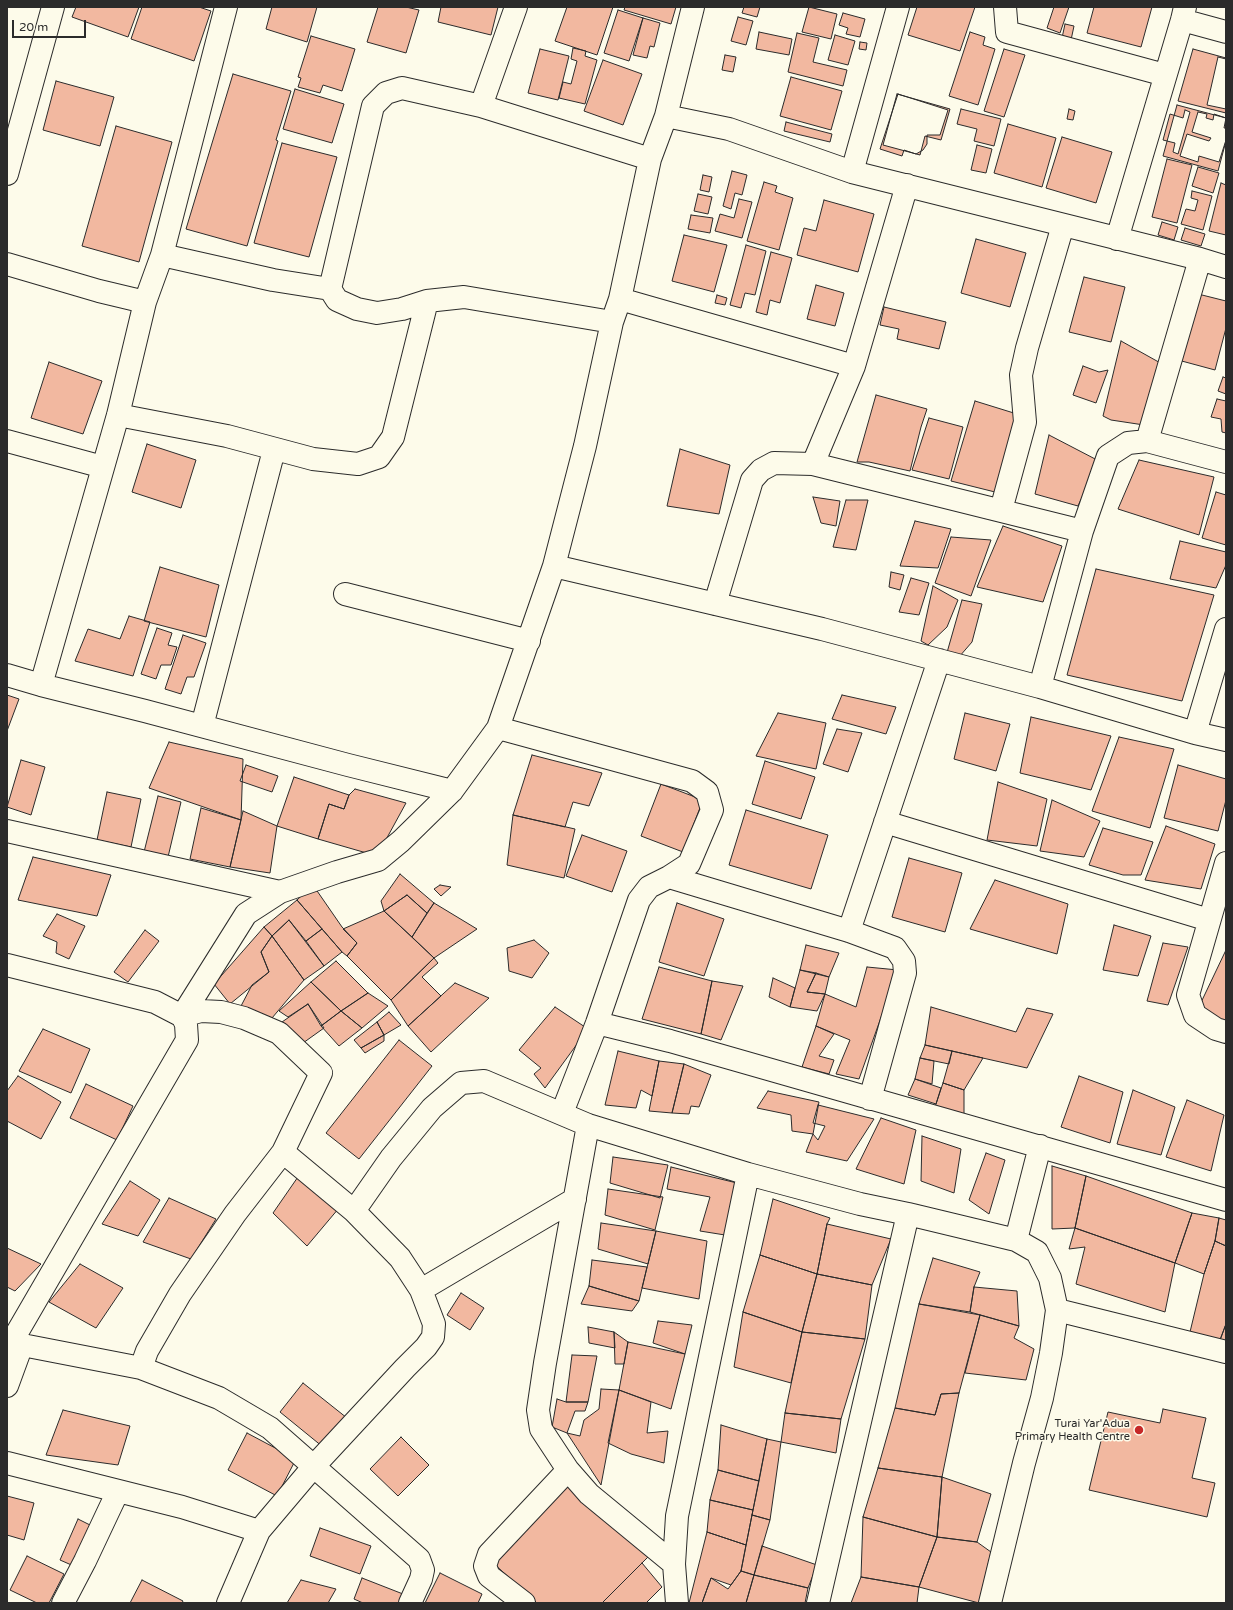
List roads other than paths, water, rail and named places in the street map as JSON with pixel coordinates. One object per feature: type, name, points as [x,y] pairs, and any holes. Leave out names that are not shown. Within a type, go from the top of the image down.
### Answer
[{"type":"street","points":[[7,174],[53,7]]},
{"type":"street","points":[[41,685],[118,415],[145,302],[162,255],[226,7]]},
{"type":"street","points":[[481,106],[516,7]]},
{"type":"street","points":[[182,1016],[246,914],[280,892],[337,872],[378,860],[401,841],[452,791],[498,728],[554,566],[585,446],[612,322],[620,299],[650,159],[666,116],[675,85],[693,7]]},
{"type":"street","points":[[852,172],[898,7]]},
{"type":"street","points":[[1005,7],[1007,32],[1165,75]]},
{"type":"street","points":[[1117,239],[1183,14],[1226,32]]},
{"type":"street","points":[[612,322],[464,296],[427,301],[402,309],[377,313],[357,309],[337,300],[330,289],[373,106],[386,93],[402,88],[481,106],[650,159]]},
{"type":"street","points":[[666,116],[729,129],[852,172],[1117,239],[1200,258],[1226,266]]},
{"type":"street","points":[[813,464],[854,366],[907,185]]},
{"type":"street","points":[[1001,510],[1025,422],[1021,375],[1027,348],[1063,225]]},
{"type":"street","points":[[162,255],[273,280],[330,289]]},
{"type":"street","points":[[1147,441],[1200,258]]},
{"type":"street","points":[[7,264],[99,291],[145,302]]},
{"type":"street","points":[[620,299],[854,366]]},
{"type":"street","points":[[118,415],[227,436],[274,450],[313,459],[358,464],[379,457],[393,438],[427,301]]},
{"type":"street","points":[[7,441],[103,467]]},
{"type":"street","points":[[1040,687],[1082,531],[1108,456],[1128,443],[1147,441],[1226,462]]},
{"type":"street","points":[[202,726],[274,450]]},
{"type":"street","points":[[715,604],[752,480],[761,470],[774,463],[813,464],[1082,531]]},
{"type":"street","points":[[554,566],[822,629],[1040,687],[1195,733],[1226,740]]},
{"type":"street","points":[[345,594],[529,641]]},
{"type":"street","points":[[1195,733],[1226,628]]},
{"type":"street","points":[[849,931],[939,660]]},
{"type":"street","points":[[7,675],[452,791]]},
{"type":"street","points":[[498,728],[692,781],[707,792],[712,810],[689,864],[669,877],[649,887],[639,900],[597,1023],[562,1112]]},
{"type":"street","points":[[885,822],[1209,920]]},
{"type":"street","points":[[7,831],[280,892]]},
{"type":"street","points":[[1226,863],[1188,995],[1195,1015],[1216,1029],[1226,1032]]},
{"type":"street","points":[[669,877],[849,931],[895,948],[904,961],[905,973],[870,1099]]},
{"type":"street","points":[[7,966],[47,974],[155,1002],[182,1016],[186,1024],[187,1040],[13,1343],[7,1386]]},
{"type":"street","points":[[141,1368],[147,1352],[180,1294],[235,1214],[283,1152],[322,1073],[279,1033],[244,1018],[221,1012],[201,1011],[182,1016]]},
{"type":"street","points":[[597,1023],[670,1041],[1226,1200]]},
{"type":"street","points":[[354,1212],[391,1158],[432,1108],[460,1083],[484,1080],[562,1112],[588,1125],[748,1174],[860,1204],[1016,1240],[1037,1252],[1050,1278],[1058,1310],[1042,1398],[1024,1463],[990,1603]]},
{"type":"street","points":[[588,1125],[538,1410],[541,1429],[568,1470],[589,1494],[674,1564]]},
{"type":"street","points":[[1016,1240],[1040,1146]]},
{"type":"street","points":[[228,1603],[259,1531],[314,1466],[426,1347],[433,1337],[434,1324],[421,1290],[400,1258],[354,1212],[283,1152]]},
{"type":"street","points":[[677,1603],[674,1564],[677,1516],[748,1174]]},
{"type":"street","points":[[421,1290],[575,1199]]},
{"type":"street","points":[[818,1603],[908,1214]]},
{"type":"street","points":[[1058,1310],[1226,1352]]},
{"type":"street","points":[[13,1343],[141,1368],[218,1398],[270,1428],[419,1559],[422,1574],[410,1603]]},
{"type":"street","points":[[7,1463],[182,1508],[259,1531]]},
{"type":"street","points":[[524,1603],[489,1576],[485,1566],[489,1554],[568,1470]]},
{"type":"street","points":[[63,1603],[85,1561],[118,1491]]},
{"type":"place","name":"Turai Yar'Adua Primary Health Centre","points":[[1139,1430]]}]
